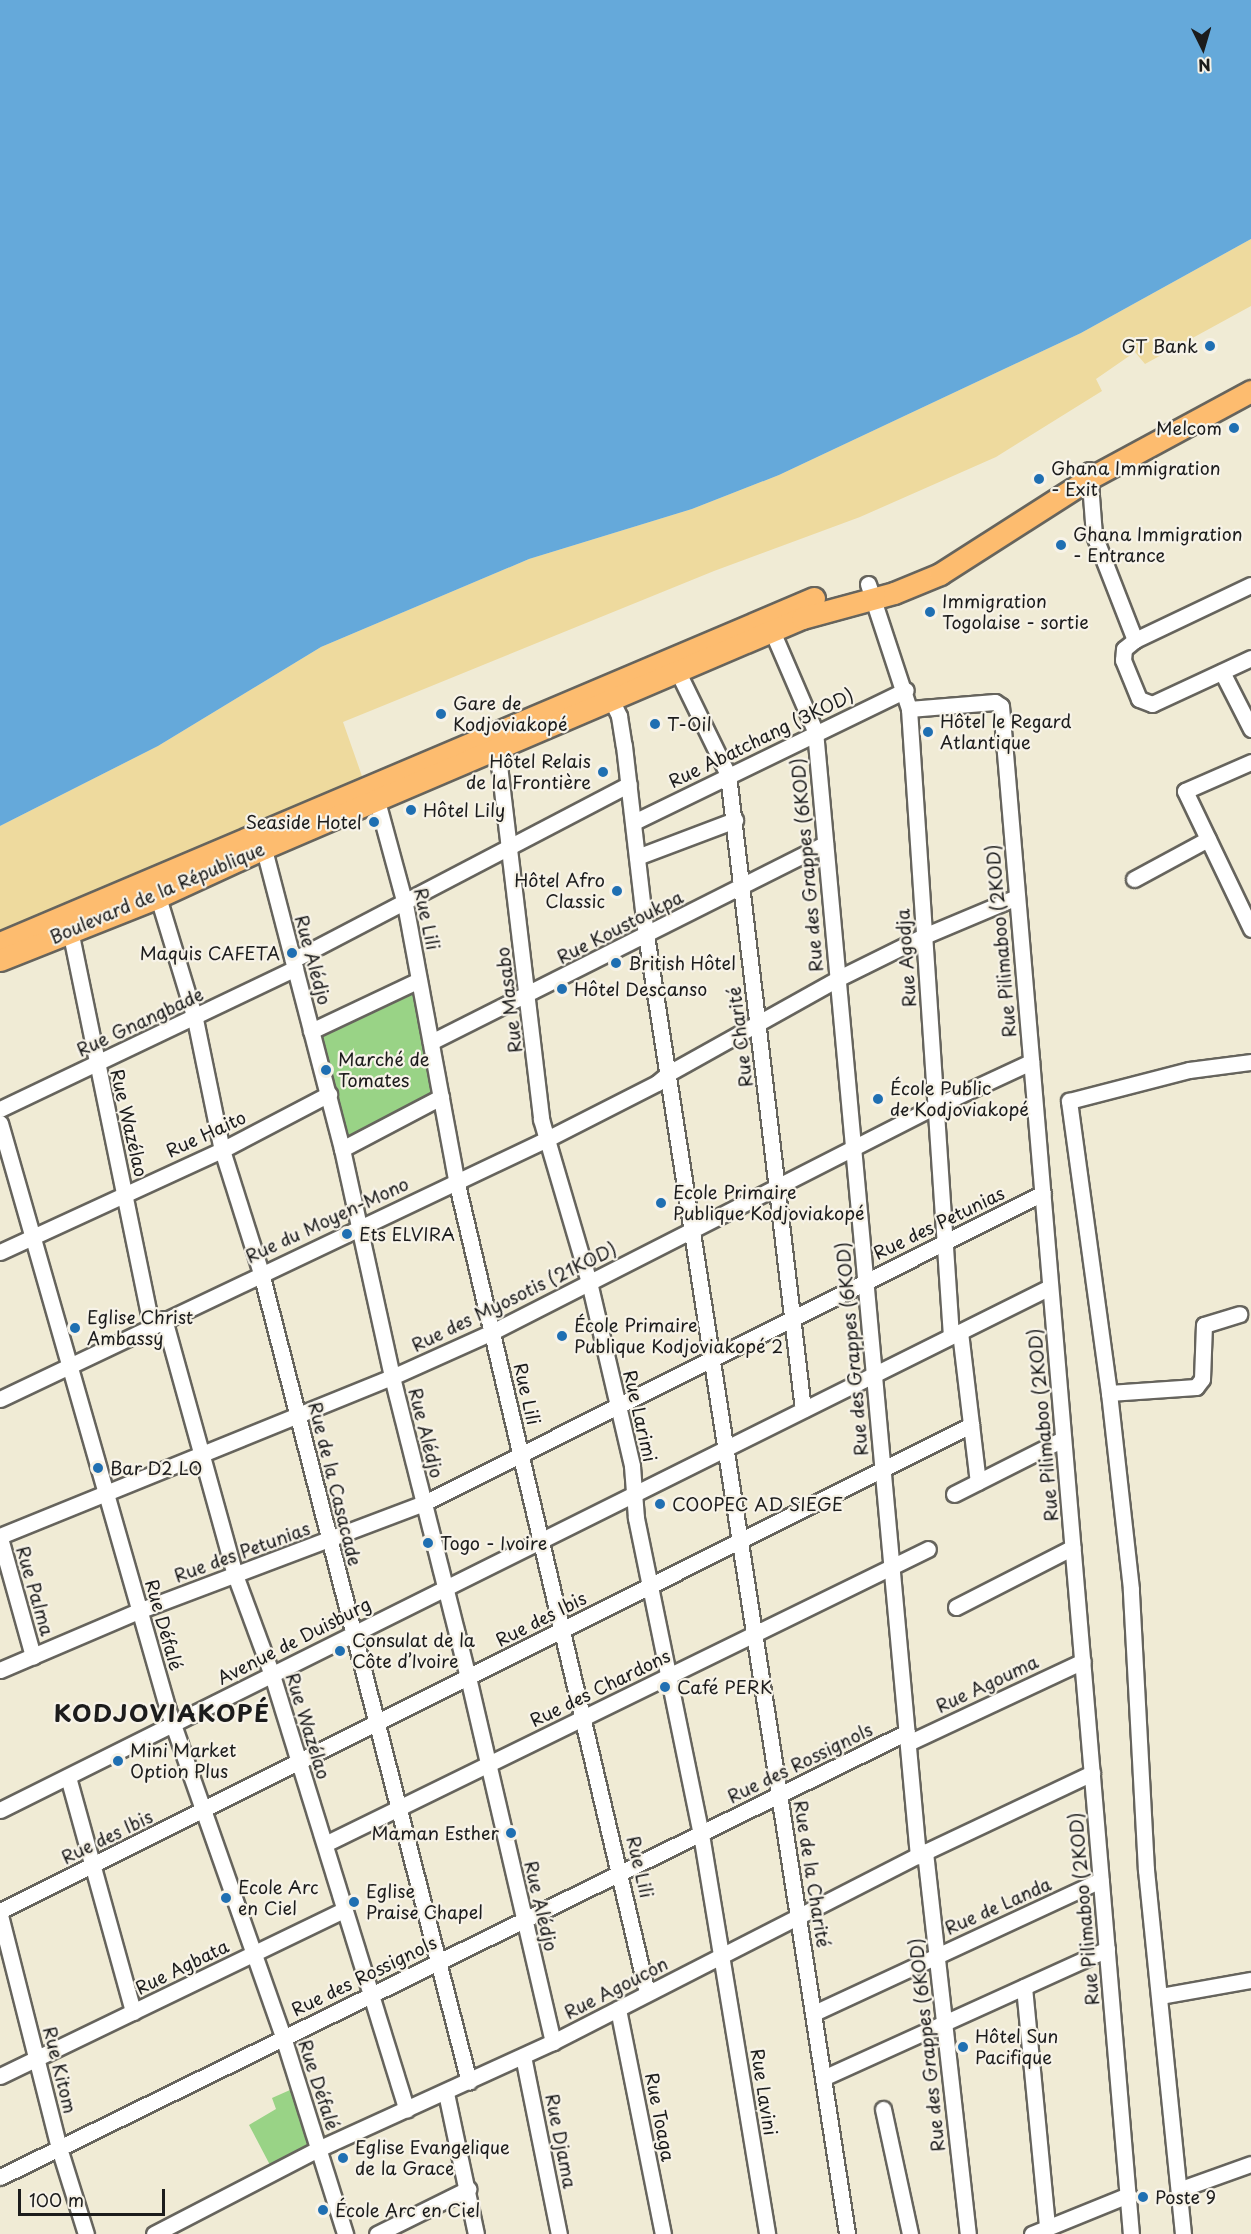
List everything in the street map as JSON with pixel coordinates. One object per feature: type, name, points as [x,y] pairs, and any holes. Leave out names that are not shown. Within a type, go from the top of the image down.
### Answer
[{"type":"highway","points":[[1089,473],[1251,383]]},
{"type":"highway","points":[[1089,473],[1251,391]]},
{"type":"highway","name":"Boulevard de la République","points":[[674,664],[772,631],[870,592],[940,574],[1022,514],[1089,473]]},
{"type":"highway","name":"Boulevard de la République","points":[[0,943],[262,841],[674,664],[815,597],[870,592]]},
{"type":"highway","name":"Boulevard de la République","points":[[0,960],[70,930],[158,897],[262,841],[376,801],[497,748],[608,693]]},
{"type":"street","points":[[1089,473],[1094,536],[1135,640]]},
{"type":"street","points":[[1251,585],[1135,640],[1124,649],[1122,660],[1139,699],[1144,703],[1160,703],[1251,658]]},
{"type":"street","name":"Rue Agodja","points":[[870,592],[906,690],[909,709],[945,1241],[955,1334],[971,1425],[978,1482]]},
{"type":"street","name":"Rue des Grappes (6KOD)","points":[[772,631],[814,731],[907,1737],[937,1955],[968,2234]]},
{"type":"street","name":"Rue Charité","points":[[674,664],[728,775],[803,1410]]},
{"type":"street","points":[[1222,672],[1251,729]]},
{"type":"street","name":"Rue Abatchang (3KOD)","points":[[634,822],[814,731],[906,690]]},
{"type":"street","name":"Rue de la Charité","points":[[608,693],[619,716],[634,822],[646,936],[694,1228],[740,1541],[757,1632],[847,2234]]},
{"type":"street","name":"Rue Pilimaboo (2KOD)","points":[[909,709],[995,702],[1001,706],[1131,2234]]},
{"type":"street","name":"Rue Masabo","points":[[497,748],[507,844],[529,995],[541,1119],[549,1138]]},
{"type":"street","points":[[1251,762],[1185,791],[1251,929]]},
{"type":"street","name":"Rue Gnangbade","points":[[0,1109],[195,1019],[405,904],[507,844],[629,784]]},
{"type":"street","name":"Rue Lili","points":[[376,801],[405,904],[456,1180],[622,1873],[647,1993]]},
{"type":"street","points":[[637,857],[735,820]]},
{"type":"street","points":[[1134,879],[1208,839]]},
{"type":"street","name":"Rue Alédjo","points":[[262,841],[342,1149],[392,1377],[468,1677],[553,2042]]},
{"type":"street","name":"Rue Koustoukpa","points":[[431,1042],[742,888],[825,844]]},
{"type":"street","name":"Rue de la Casacade","points":[[158,897],[195,1019],[222,1150],[261,1273],[353,1632],[374,1724],[469,2082]]},
{"type":"street","name":"Rue du Moyen-Mono","points":[[0,1399],[71,1367],[158,1322],[456,1180],[549,1138],[642,1091],[669,1073],[837,980],[924,936],[1017,897]]},
{"type":"street","name":"Rue Wazélao","points":[[70,930],[96,1065],[125,1193],[158,1322],[235,1575],[272,1675],[407,2110]]},
{"type":"street","points":[[311,1030],[419,980]]},
{"type":"street","name":"Rue des Myosotis (21KOD)","points":[[0,1537],[392,1377],[492,1332],[777,1188],[853,1147],[1031,1062]]},
{"type":"street","points":[[1184,2234],[1146,1870],[1131,1589],[1109,1393],[1069,1101],[1189,1070],[1251,1062]]},
{"type":"street","name":"Rue Haito","points":[[0,1252],[222,1150],[328,1094]]},
{"type":"street","points":[[342,1149],[441,1097]]},
{"type":"street","name":"Rue Défalé","points":[[0,1123],[109,1492],[138,1611],[173,1724],[283,2037],[345,2234]]},
{"type":"street","name":"Rue Larimi","points":[[549,1138],[590,1282],[618,1407],[668,1675]]},
{"type":"street","name":"Rue des Petunias","points":[[0,1670],[138,1611],[424,1503],[1043,1193]]},
{"type":"street","name":"Avenue de Duisburg","points":[[0,1810],[272,1675],[353,1632],[1050,1287]]},
{"type":"street","points":[[1109,1393],[1196,1387],[1202,1379],[1203,1326],[1210,1320],[1239,1314]]},
{"type":"street","name":"Rue des Ibis","points":[[0,1913],[740,1541],[882,1467],[971,1425]]},
{"type":"street","points":[[954,1494],[1064,1439]]},
{"type":"street","name":"Rue Palma","points":[[0,1537],[33,1656]]},
{"type":"street","points":[[956,1607],[1073,1547]]},
{"type":"street","name":"Rue des Chardons","points":[[325,1844],[928,1549]]},
{"type":"street","name":"Rue Agouma","points":[[907,1737],[1083,1661]]},
{"type":"street","name":"Rue Lavini","points":[[668,1675],[701,1834],[767,2234]]},
{"type":"street","name":"Rue des Rossignols","points":[[0,2176],[371,1993],[524,1922],[780,1794],[907,1737]]},
{"type":"street","name":"Rue Agoucon","points":[[154,2234],[318,2149],[446,2093],[553,2042],[922,1854],[1092,1773]]},
{"type":"street","points":[[68,1777],[133,2012]]},
{"type":"street","name":"Rue de Landa","points":[[814,2013],[1101,1880]]},
{"type":"street","name":"Rue Agbata","points":[[0,2076],[344,1910]]},
{"type":"street","name":"Rue Kitom","points":[[0,1913],[59,2148],[86,2234]]},
{"type":"street","points":[[823,2078],[1107,1948]]},
{"type":"street","points":[[1160,1996],[1251,1980]]},
{"type":"street","points":[[1024,1987],[1047,2228]]},
{"type":"street","name":"Rue Toaga","points":[[618,2009],[663,2234]]},
{"type":"street","name":"Rue Djama","points":[[524,2056],[560,2234]]},
{"type":"street","points":[[446,2093],[476,2234]]},
{"type":"street","points":[[883,2109],[910,2234]]},
{"type":"street","points":[[1181,2190],[1251,2164]]},
{"type":"street","points":[[377,2234],[468,2189]]},
{"type":"street","points":[[1032,2234],[1128,2194]]},
{"type":"green space","points":[[413,985],[433,1097],[348,1143],[319,1029]]},
{"type":"green space","points":[[290,2090],[314,2147],[270,2165],[249,2125],[276,2109],[272,2098]]},
{"type":"sand","points":[[1251,239],[1251,306],[1145,364],[1135,352],[1096,379],[1102,391],[996,457],[860,517],[714,571],[343,722],[363,779],[0,932],[0,826],[158,746],[321,647],[529,559],[692,509],[779,475],[1081,333]]},
{"type":"water","points":[[0,0],[1251,0],[1251,239],[1081,333],[779,475],[692,509],[529,559],[321,647],[158,746],[0,826]]},
{"type":"place","name":"GT Bank","points":[[1210,346]]},
{"type":"place","name":"Melcom","points":[[1234,428]]},
{"type":"place","name":"Ghana Immigration - Exit","points":[[1039,479]]},
{"type":"place","name":"Ghana Immigration - Entrance","points":[[1061,545]]},
{"type":"place","name":"Immigration Togolaise - sortie","points":[[930,612]]},
{"type":"place","name":"Gare de Kodjoviakopé","points":[[441,714]]},
{"type":"place","name":"T-Oil","points":[[655,724]]},
{"type":"place","name":"Hôtel le Regard Atlantique","points":[[928,732]]},
{"type":"place","name":"Hôtel Relais de la Frontière","points":[[603,772]]},
{"type":"place","name":"Hôtel Lily","points":[[411,810]]},
{"type":"place","name":"Seaside Hotel","points":[[374,822]]},
{"type":"place","name":"Hôtel Afro Classic","points":[[617,891]]},
{"type":"place","name":"Maquis CAFETA","points":[[292,953]]},
{"type":"place","name":"British Hôtel","points":[[616,963]]},
{"type":"place","name":"Hôtel Descanso","points":[[562,989]]},
{"type":"place","name":"Marché de Tomates","points":[[326,1070]]},
{"type":"place","name":"École Public de Kodjoviakopé","points":[[878,1099]]},
{"type":"place","name":"Ecole Primaire Publique Kodjoviakopé","points":[[661,1203]]},
{"type":"place","name":"Ets ELVIRA","points":[[347,1234]]},
{"type":"place","name":"Eglise Christ Ambassy","points":[[75,1328]]},
{"type":"place","name":"École Primaire Publique Kodjoviakopé 2","points":[[562,1336]]},
{"type":"place","name":"Bar D2 LO","points":[[98,1468]]},
{"type":"place","name":"COOPEC AD SIEGE","points":[[660,1504]]},
{"type":"place","name":"Togo - Ivoire","points":[[428,1543]]},
{"type":"place","name":"Consulat de la Côte d’Ivoire","points":[[340,1651]]},
{"type":"place","name":"Café PERK","points":[[665,1687]]},
{"type":"place","name":"Mini Market Option Plus","points":[[118,1761]]},
{"type":"place","name":"Maman Esther","points":[[511,1833]]},
{"type":"place","name":"Ecole Arc en Ciel","points":[[226,1898]]},
{"type":"place","name":"Eglise Praise Chapel","points":[[354,1902]]},
{"type":"place","name":"Hôtel Sun Pacifique","points":[[963,2047]]},
{"type":"place","name":"Eglise Evangelique de la Grace","points":[[343,2158]]},
{"type":"place","name":"Poste 9","points":[[1143,2197]]},
{"type":"place","name":"École Arc en Ciel","points":[[323,2210]]},
{"type":"district","name":"KODJOVIAKOPÉ","points":[[162,1713]]}]
